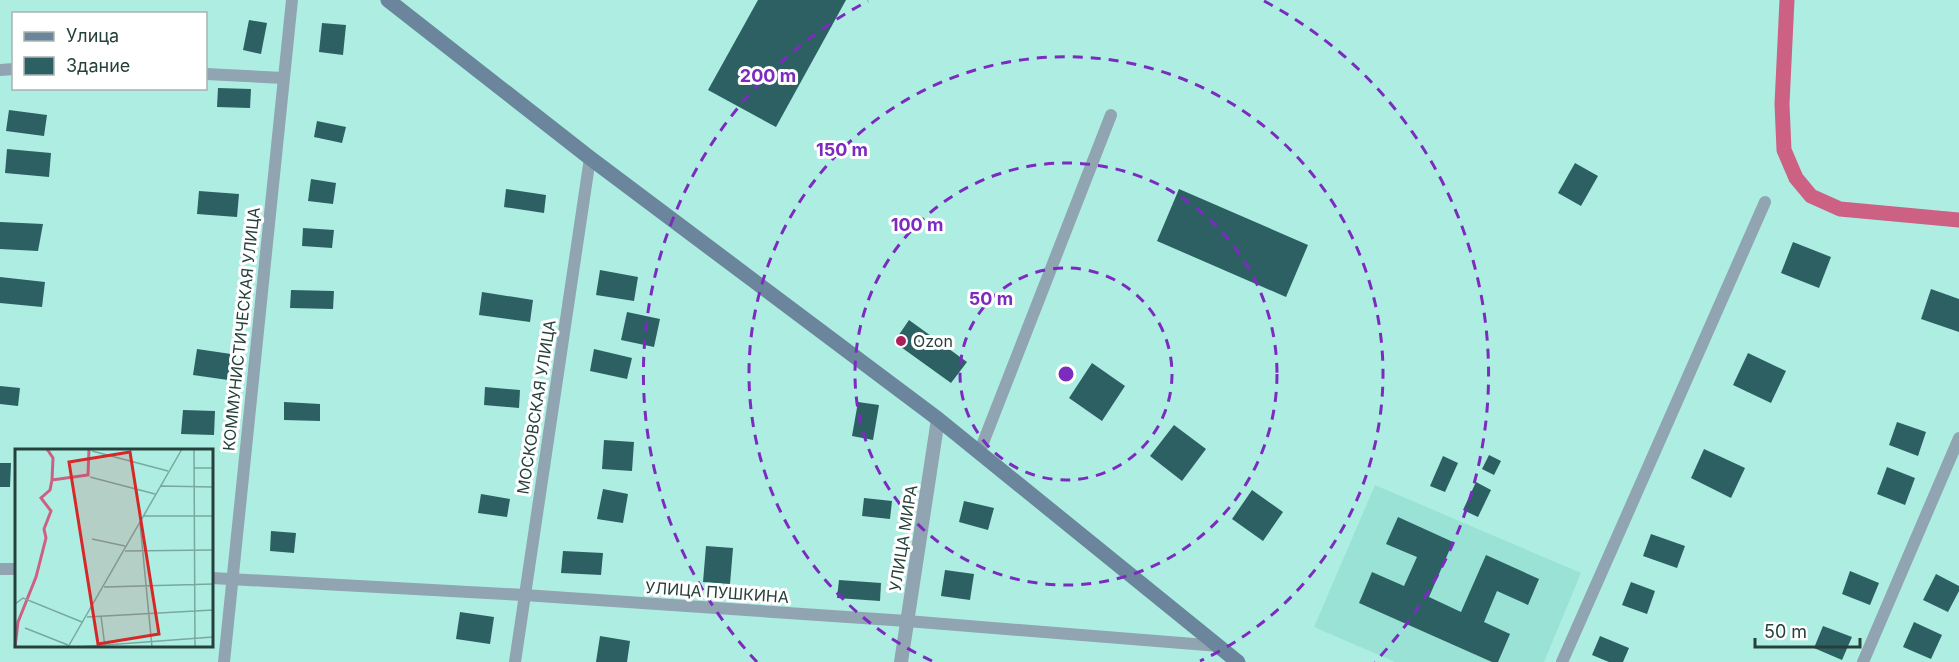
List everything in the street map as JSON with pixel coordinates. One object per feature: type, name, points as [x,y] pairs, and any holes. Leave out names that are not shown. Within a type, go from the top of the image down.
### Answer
[{"type":"main road","points":[[388,0],[590,158],[938,419],[1238,662]]},
{"type":"street","name":"КОММУНИСТИЧЕСКАЯ УЛИЦА","points":[[224,662],[292,0]]},
{"type":"street","points":[[207,74],[283,78]]},
{"type":"street","points":[[979,453],[1111,115]]},
{"type":"street","name":"МОСКОВСКАЯ УЛИЦА","points":[[515,662],[590,158]]},
{"type":"street","points":[[1562,662],[1765,202]]},
{"type":"street","name":"УЛИЦА МИРА","points":[[901,662],[938,419]]},
{"type":"street","points":[[1863,662],[1959,438]]},
{"type":"street","name":"УЛИЦА ПУШКИНА","points":[[213,578],[524,595],[907,621],[1219,646]]},
{"type":"shaded area","points":[[1375,485],[1581,573],[1544,662],[1395,662],[1314,627]]},
{"type":"building","points":[[758,0],[846,0],[776,127],[708,90]]},
{"type":"building","points":[[249,20],[267,23],[261,54],[243,50]]},
{"type":"building","points":[[322,23],[346,25],[343,55],[319,52]]},
{"type":"building","points":[[218,88],[251,89],[250,108],[217,107]]},
{"type":"building","points":[[9,110],[47,115],[44,136],[6,131]]},
{"type":"building","points":[[317,121],[346,127],[342,143],[314,137]]},
{"type":"building","points":[[7,149],[51,153],[49,177],[5,173]]},
{"type":"building","points":[[1575,163],[1598,176],[1581,206],[1558,193]]},
{"type":"building","points":[[311,179],[336,183],[333,204],[308,201]]},
{"type":"building","points":[[506,189],[546,195],[544,213],[504,207]]},
{"type":"building","points":[[1179,189],[1308,245],[1286,297],[1157,241]]},
{"type":"building","points":[[199,191],[239,194],[237,217],[197,214]]},
{"type":"building","points":[[0,222],[43,224],[38,251],[0,249]]},
{"type":"building","points":[[303,228],[334,230],[332,248],[302,246]]},
{"type":"building","points":[[1793,242],[1831,257],[1819,288],[1781,273]]},
{"type":"building","points":[[600,270],[638,277],[634,301],[596,295]]},
{"type":"building","points":[[0,277],[45,282],[42,307],[0,303]]},
{"type":"building","points":[[1931,289],[1959,299],[1959,332],[1921,319]]},
{"type":"building","points":[[291,290],[334,291],[333,309],[290,308]]},
{"type":"building","points":[[482,292],[533,300],[530,322],[479,315]]},
{"type":"building","points":[[627,312],[660,319],[654,347],[621,340]]},
{"type":"building","points":[[909,320],[967,362],[951,383],[894,342]]},
{"type":"building","points":[[197,349],[231,354],[228,380],[193,375]]},
{"type":"building","points":[[594,349],[632,358],[627,379],[590,371]]},
{"type":"building","points":[[1748,353],[1786,371],[1771,403],[1733,385]]},
{"type":"building","points":[[1092,363],[1125,386],[1102,421],[1069,398]]},
{"type":"building","points":[[0,386],[20,388],[18,406],[0,404]]},
{"type":"building","points":[[485,387],[520,390],[519,408],[484,405]]},
{"type":"building","points":[[284,402],[320,404],[320,421],[284,420]]},
{"type":"building","points":[[858,402],[879,405],[873,440],[852,436]]},
{"type":"building","points":[[183,410],[215,411],[214,435],[181,434]]},
{"type":"building","points":[[1897,422],[1926,432],[1918,456],[1889,445]]},
{"type":"building","points":[[1174,425],[1206,449],[1182,481],[1150,456]]},
{"type":"building","points":[[604,440],[634,442],[632,471],[602,469]]},
{"type":"building","points":[[1704,449],[1745,468],[1731,498],[1691,478]]},
{"type":"building","points":[[1489,455],[1501,461],[1494,475],[1482,469]]},
{"type":"building","points":[[1443,456],[1458,463],[1445,492],[1430,486]]},
{"type":"building","points":[[0,463],[11,463],[10,487],[0,487]]},
{"type":"building","points":[[1887,467],[1915,478],[1905,505],[1877,494]]},
{"type":"building","points":[[1476,482],[1491,490],[1478,517],[1463,510]]},
{"type":"building","points":[[603,489],[628,494],[623,523],[597,519]]},
{"type":"building","points":[[1252,490],[1283,512],[1263,541],[1232,519]]},
{"type":"building","points":[[481,494],[510,499],[507,517],[478,513]]},
{"type":"building","points":[[864,498],[892,501],[890,519],[862,516]]},
{"type":"building","points":[[964,501],[994,508],[988,530],[959,522]]},
{"type":"building","points":[[1398,517],[1453,542],[1429,597],[1461,612],[1486,555],[1539,579],[1528,605],[1497,591],[1484,622],[1510,634],[1498,662],[1492,662],[1359,603],[1372,572],[1404,586],[1417,557],[1386,544]]},
{"type":"building","points":[[271,531],[296,533],[294,553],[270,551]]},
{"type":"building","points":[[1651,534],[1685,546],[1677,568],[1643,556]]},
{"type":"building","points":[[706,546],[733,548],[730,584],[703,582]]},
{"type":"building","points":[[563,551],[603,553],[601,575],[561,573]]},
{"type":"building","points":[[945,570],[974,574],[970,600],[941,596]]},
{"type":"building","points":[[1850,571],[1879,583],[1870,605],[1842,594]]},
{"type":"building","points":[[1936,574],[1959,586],[1959,591],[1948,612],[1923,600]]},
{"type":"building","points":[[839,580],[881,583],[880,601],[837,598]]},
{"type":"building","points":[[1631,582],[1655,591],[1647,614],[1622,605]]},
{"type":"building","points":[[460,612],[494,617],[490,644],[456,639]]},
{"type":"building","points":[[1914,622],[1942,635],[1931,659],[1903,647]]},
{"type":"building","points":[[1823,626],[1852,637],[1842,660],[1814,648]]},
{"type":"building","points":[[600,636],[630,641],[627,662],[596,662]]},
{"type":"building","points":[[1600,636],[1629,648],[1623,662],[1609,662],[1592,655]]},
{"type":"waterway","points":[[1787,0],[1782,104],[1784,150],[1796,178],[1811,196],[1840,209],[1959,220]]},
{"type":"place","name":"Ozon","points":[[901,341]]}]
